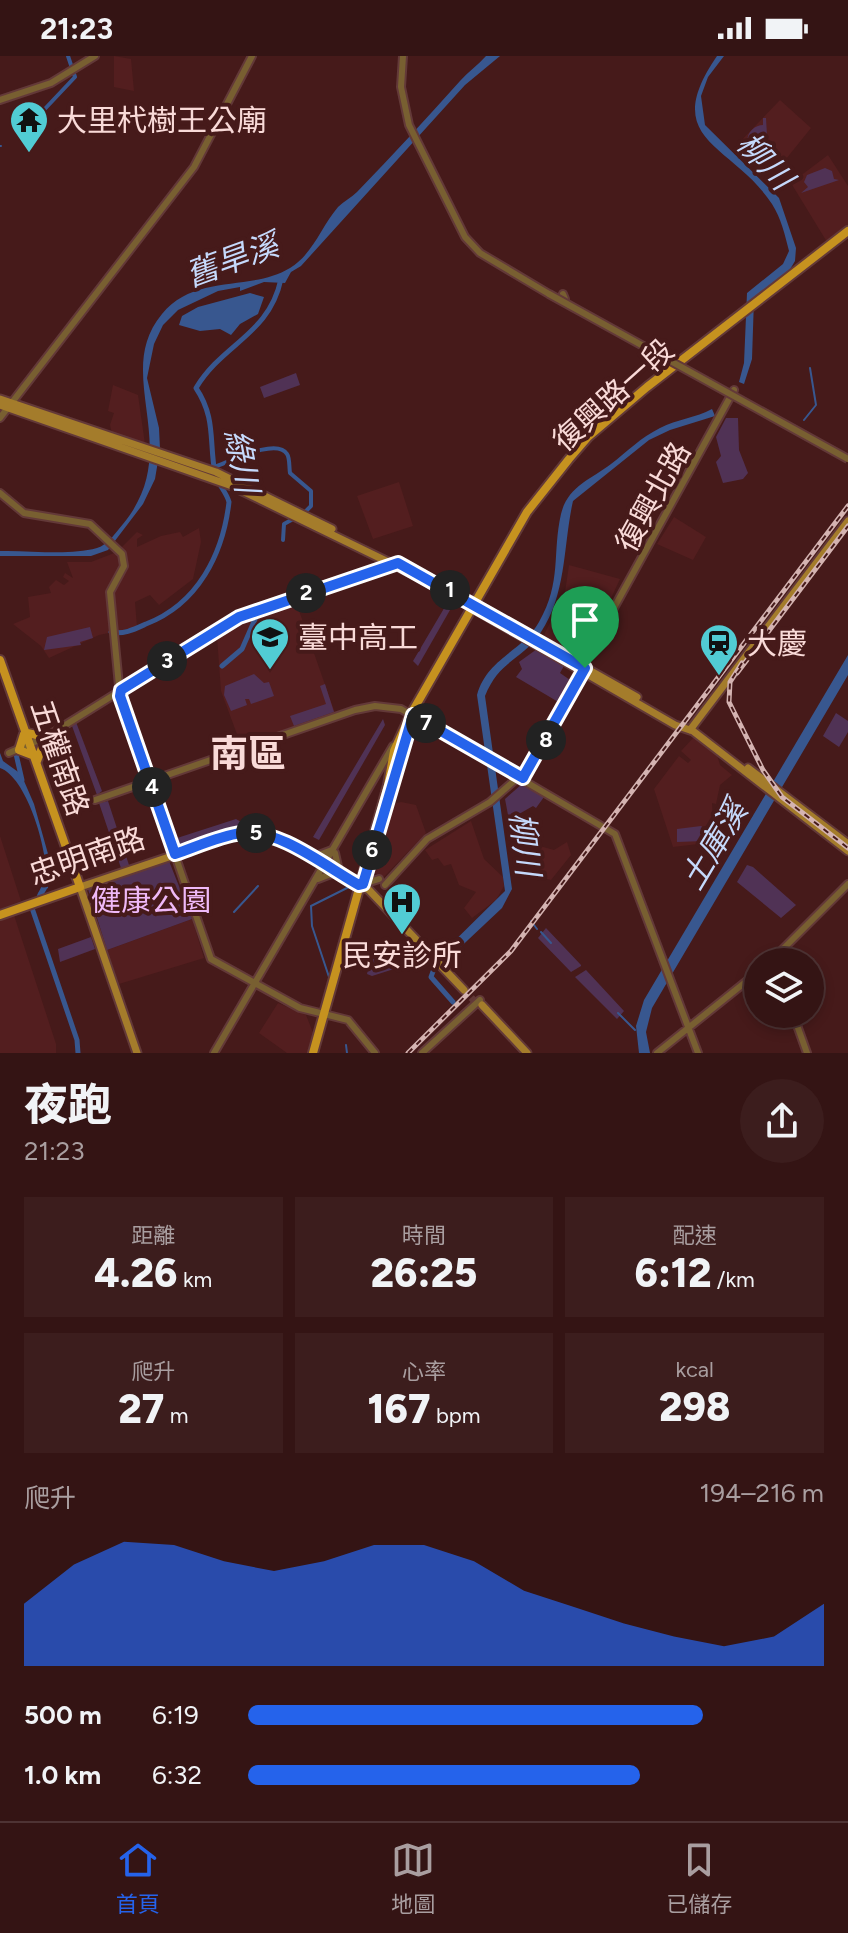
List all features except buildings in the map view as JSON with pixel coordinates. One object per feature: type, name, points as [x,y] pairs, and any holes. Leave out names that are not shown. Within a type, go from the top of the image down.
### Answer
[{"type":"main road","points":[[747,310],[848,234]]},
{"type":"main road","name":"復興路一段","points":[[412,714],[532,510],[584,446],[747,310]]},
{"type":"main road","name":"復興路一段","points":[[475,607],[527,512],[588,437],[747,310]]},
{"type":"main road","points":[[5,404],[213,473],[396,564],[693,729],[848,851]]},
{"type":"main road","points":[[213,473],[223,482],[396,564]]},
{"type":"main road","points":[[693,729],[848,521]]},
{"type":"main road","points":[[727,684],[848,528]]},
{"type":"main road","name":"五權南路","points":[[0,660],[135,1053]]},
{"type":"main road","name":"五權南路","points":[[0,670],[26,734]]},
{"type":"main road","points":[[314,1053],[390,767],[412,714]]},
{"type":"main road","points":[[390,767],[412,714]]},
{"type":"main road","points":[[26,734],[46,737],[32,752],[19,750],[26,734]]},
{"type":"main road","points":[[783,798],[848,844]]},
{"type":"main road","name":"忠明南路","points":[[0,913],[174,853],[250,832],[271,836],[361,884],[465,989]]},
{"type":"main road","points":[[475,1007],[525,1053]]},
{"type":"street","points":[[0,100],[51,83],[95,56]]},
{"type":"street","points":[[0,418],[5,404],[194,167],[252,56]]},
{"type":"street","points":[[405,56],[401,87],[409,125],[466,236],[490,257],[549,292],[848,457]]},
{"type":"street","points":[[549,292],[564,297],[848,457]]},
{"type":"street","name":"復興北路","points":[[361,884],[384,882],[430,840],[490,803],[521,777],[735,390]]},
{"type":"street","points":[[0,493],[24,513],[88,523],[118,549],[124,566],[110,592],[120,696],[211,959],[300,1008],[348,1020],[375,1053]]},
{"type":"street","points":[[32,752],[46,737],[239,617],[396,564]]},
{"type":"street","points":[[95,800],[355,710],[380,707],[412,714],[615,834],[698,1053]]},
{"type":"street","points":[[9,753],[19,750]]},
{"type":"street","points":[[216,1053],[326,864],[390,767]]},
{"type":"street","points":[[317,879],[315,858],[334,852]]},
{"type":"street","points":[[317,879],[338,872],[334,852]]},
{"type":"street","points":[[787,948],[848,887]]},
{"type":"street","points":[[660,1053],[744,985]]},
{"type":"street","points":[[425,1053],[475,1007]]},
{"type":"street","points":[[798,1028],[807,1053]]},
{"type":"shaded area","points":[[114,56],[131,59],[134,91],[114,87]]},
{"type":"shaded area","points":[[780,100],[811,128],[786,159],[781,158],[780,167],[771,177],[737,145]]},
{"type":"shaded area","points":[[828,155],[848,186],[848,226],[827,242],[791,183]]},
{"type":"shaded area","points":[[113,385],[138,395],[145,444],[112,434],[110,425],[114,413],[108,411]]},
{"type":"shaded area","points":[[399,482],[413,526],[373,539],[357,496]]},
{"type":"shaded area","points":[[674,517],[706,537],[693,560],[657,544]]},
{"type":"shaded area","points":[[199,528],[201,542],[193,579],[159,605],[150,595],[135,602],[137,627],[99,635],[49,658],[41,646],[13,624],[30,617],[28,597],[51,593],[49,587],[56,580],[64,585],[69,581],[63,577],[65,573],[73,578],[67,562],[91,562],[117,552],[125,553],[121,548],[137,532],[143,535],[137,539],[137,547],[161,536],[180,532],[183,537]]},
{"type":"shaded area","points":[[569,565],[620,579],[582,661],[543,637],[565,592]]},
{"type":"shaded area","name":"臺中高工","points":[[296,602],[335,713],[241,745],[221,691],[217,637],[249,618]]},
{"type":"shaded area","points":[[694,737],[717,755],[720,765],[732,775],[720,785],[716,804],[712,803],[713,820],[717,824],[707,843],[673,847],[654,789],[679,756],[688,763],[691,760],[681,751]]},
{"type":"shaded area","points":[[401,802],[416,805],[426,833],[382,879],[370,868],[389,805]]},
{"type":"shaded area","points":[[471,821],[484,859],[503,877],[504,886],[496,900],[472,918],[464,908],[476,892],[459,885],[451,864],[444,866],[438,858],[432,860],[425,850]]},
{"type":"shaded area","points":[[0,836],[21,901],[0,909]]},
{"type":"shaded area","points":[[567,842],[571,855],[551,880],[534,876],[528,871],[536,845],[554,850]]},
{"type":"shaded area","points":[[13,912],[56,1044],[56,1053],[0,1053],[0,917]]},
{"type":"shaded area","points":[[192,919],[204,958],[119,984],[107,950]]},
{"type":"shaded area","points":[[278,1003],[306,1015],[314,1035],[309,1053],[287,1053],[259,1033]]},
{"type":"green space","points":[[763,118],[766,118],[768,153],[744,144],[748,144],[751,131],[763,125]]},
{"type":"green space","points":[[825,168],[832,171],[834,179],[839,180],[801,193],[808,187],[804,182],[807,175]]},
{"type":"green space","points":[[296,373],[300,385],[264,398],[260,387]]},
{"type":"green space","points":[[726,418],[738,418],[739,450],[748,473],[743,479],[723,483],[716,462],[721,456],[716,437]]},
{"type":"green space","points":[[451,604],[418,666],[413,661],[446,605]]},
{"type":"green space","points":[[90,627],[93,638],[80,642],[81,645],[44,650],[47,637]]},
{"type":"green space","points":[[537,649],[565,664],[560,673],[573,682],[560,703],[516,677],[522,669],[519,662]]},
{"type":"green space","points":[[254,674],[264,683],[269,682],[274,696],[251,704],[249,699],[245,699],[247,705],[231,711],[224,695],[225,686]]},
{"type":"green space","points":[[325,684],[334,712],[294,726],[290,716],[326,704],[320,686]]},
{"type":"green space","points":[[836,713],[848,721],[848,732],[839,747],[823,736]]},
{"type":"green space","points":[[383,719],[385,725],[319,840],[313,837]]},
{"type":"green space","points":[[76,722],[102,791],[97,795],[72,726]]},
{"type":"green space","points":[[522,784],[544,797],[536,808],[533,806],[519,814],[508,815],[505,799]]},
{"type":"green space","points":[[108,801],[129,865],[121,868],[99,803]]},
{"type":"green space","points":[[236,819],[241,822],[239,827],[174,846],[174,839]]},
{"type":"green space","points":[[701,826],[705,829],[704,841],[677,842],[677,829]]},
{"type":"green space","name":"健康公園","points":[[169,861],[192,919],[107,950],[88,889]]},
{"type":"green space","points":[[747,865],[796,905],[781,918],[737,882]]},
{"type":"green space","points":[[546,928],[581,966],[571,972],[538,938]]},
{"type":"green space","points":[[91,937],[95,949],[60,962],[58,949]]},
{"type":"green space","points":[[372,951],[388,954],[394,969],[372,976],[367,974]]},
{"type":"green space","points":[[586,970],[624,1011],[617,1019],[575,977]]},
{"type":"water","name":"舊旱溪","points":[[486,56],[500,56],[465,85],[301,266],[291,272],[285,283],[264,282],[240,291],[240,287],[218,291],[178,310],[163,325],[154,344],[147,378],[159,428],[160,449],[155,479],[143,504],[108,550],[91,556],[0,556],[0,551],[86,550],[101,546],[112,538],[141,496],[148,468],[150,440],[143,362],[148,337],[162,314],[175,301],[190,293],[258,280],[275,275],[298,262],[338,207],[357,192]]},
{"type":"water","name":"柳川","points":[[717,56],[724,56],[708,77],[701,96],[705,125],[779,198],[796,248],[795,261],[789,271],[754,299],[752,359],[744,384],[739,382],[744,363],[747,293],[783,264],[789,251],[772,204],[756,184],[707,139],[698,125],[695,107],[701,85]]},
{"type":"water","points":[[250,293],[264,297],[258,314],[240,324],[231,335],[220,329],[200,331],[179,325],[182,316],[198,307]]},
{"type":"water","points":[[712,409],[715,416],[649,440],[573,501],[560,585],[549,617],[534,642],[497,674],[485,696],[512,889],[502,908],[434,972],[430,965],[505,891],[477,695],[489,672],[532,632],[546,607],[554,581],[558,528],[564,504],[581,484],[646,436],[666,425]]},
{"type":"water","points":[[848,655],[848,675],[652,1008],[646,1032],[650,1053],[639,1053],[636,1026],[644,1000]]},
{"type":"water","points":[[0,753],[3,761],[21,774],[34,804],[50,861],[48,888],[37,895],[46,872],[38,830],[18,784],[0,768]]},
{"type":"waterway","points":[[45,119],[41,113],[75,77],[68,56]]},
{"type":"waterway","name":"綠川","points":[[111,632],[138,628],[180,604],[194,590],[214,558],[229,502],[215,474],[207,409],[196,388],[219,360],[256,326],[275,298],[281,279]]},
{"type":"waterway","points":[[804,420],[816,405],[810,368]]},
{"type":"waterway","points":[[214,467],[263,449],[282,449],[288,456],[290,473],[311,491],[311,506],[303,514]]},
{"type":"waterway","points":[[283,540],[284,524],[295,518]]},
{"type":"waterway","points":[[222,666],[242,649],[256,617]]},
{"type":"waterway","name":"綠川","points":[[16,754],[22,780]]},
{"type":"waterway","points":[[329,977],[312,926],[311,906],[353,885]]},
{"type":"waterway","points":[[234,912],[258,886]]},
{"type":"waterway","name":"綠川","points":[[44,889],[32,908],[77,1040],[78,1053]]},
{"type":"waterway","points":[[531,921],[537,929]]},
{"type":"waterway","points":[[541,932],[551,943]]},
{"type":"waterway","name":"柳川","points":[[435,966],[431,977],[453,1002]]},
{"type":"waterway","points":[[618,1013],[635,1030]]},
{"type":"waterway","points":[[346,1045],[347,1053]]},
{"type":"tunnel","points":[[464,990],[479,1006]]},
{"type":"railway","points":[[408,1053],[511,951],[848,506]]},
{"type":"railway","points":[[737,673],[848,526]]},
{"type":"railway","points":[[742,663],[730,682],[729,702],[763,770],[782,797],[848,848]]},
{"type":"place","name":"大里杙樹王公廟","points":[[29,154]]},
{"type":"place","name":"臺中高工","points":[[270,671]]},
{"type":"place","name":"大慶","points":[[719,677]]},
{"type":"place","name":"民安診所","points":[[402,936]]},
{"type":"district","name":"南區","points":[[248,754]]},
{"type":"route","points":[[398,563],[423,574],[585,668],[523,778],[413,715],[397,760],[363,884],[359,885],[282,840],[263,833],[240,833],[175,854],[120,696],[121,690],[235,619],[358,574],[398,563]]},
{"type":"water label","name":"土庫溪","points":[[714,845]]}]
